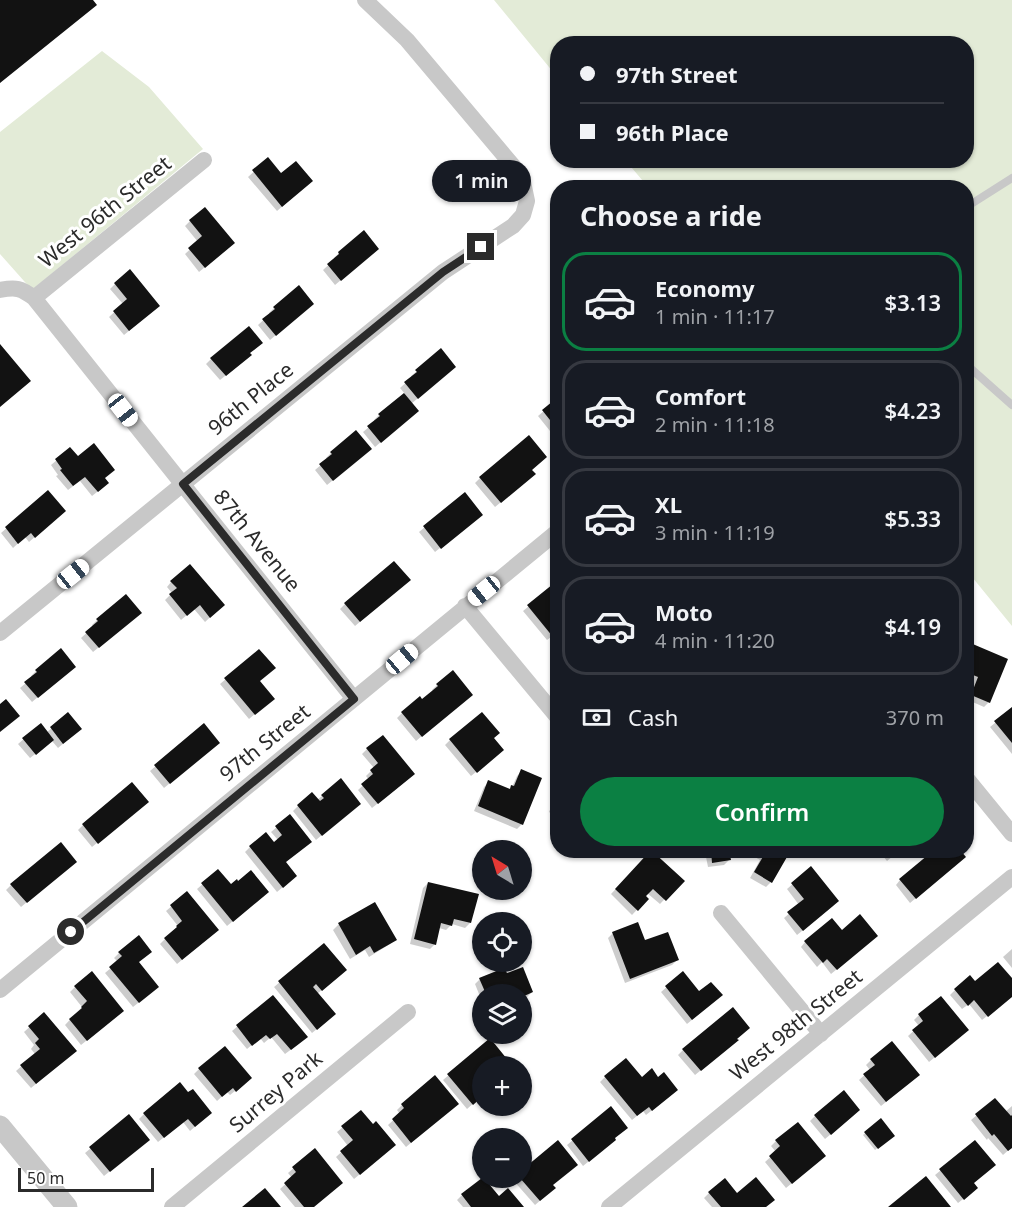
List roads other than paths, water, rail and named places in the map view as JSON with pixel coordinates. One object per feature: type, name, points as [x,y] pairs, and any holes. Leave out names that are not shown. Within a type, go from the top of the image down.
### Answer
[{"type":"street","name":"96th Place","points":[[0,633],[443,272],[513,226],[524,215],[527,201],[523,182],[514,167],[407,40],[365,0]]},
{"type":"street","name":"West 96th Street","points":[[34,298],[204,160]]},
{"type":"street","points":[[0,290],[14,287],[34,298]]},
{"type":"street","name":"87th Avenue","points":[[34,298],[354,699]]},
{"type":"street","name":"97th Street","points":[[0,990],[550,537]]},
{"type":"street","points":[[465,606],[550,708]]},
{"type":"street","points":[[974,787],[1012,834]]},
{"type":"street","name":"West 98th Street","points":[[609,1207],[1012,877]]},
{"type":"street","points":[[721,913],[821,1034]]},
{"type":"street","name":"Surrey Park","points":[[172,1207],[408,1012]]},
{"type":"street","points":[[0,1126],[67,1207]]},
{"type":"lane","points":[[974,202],[1012,178]]},
{"type":"lane","points":[[974,371],[1012,405]]}]
